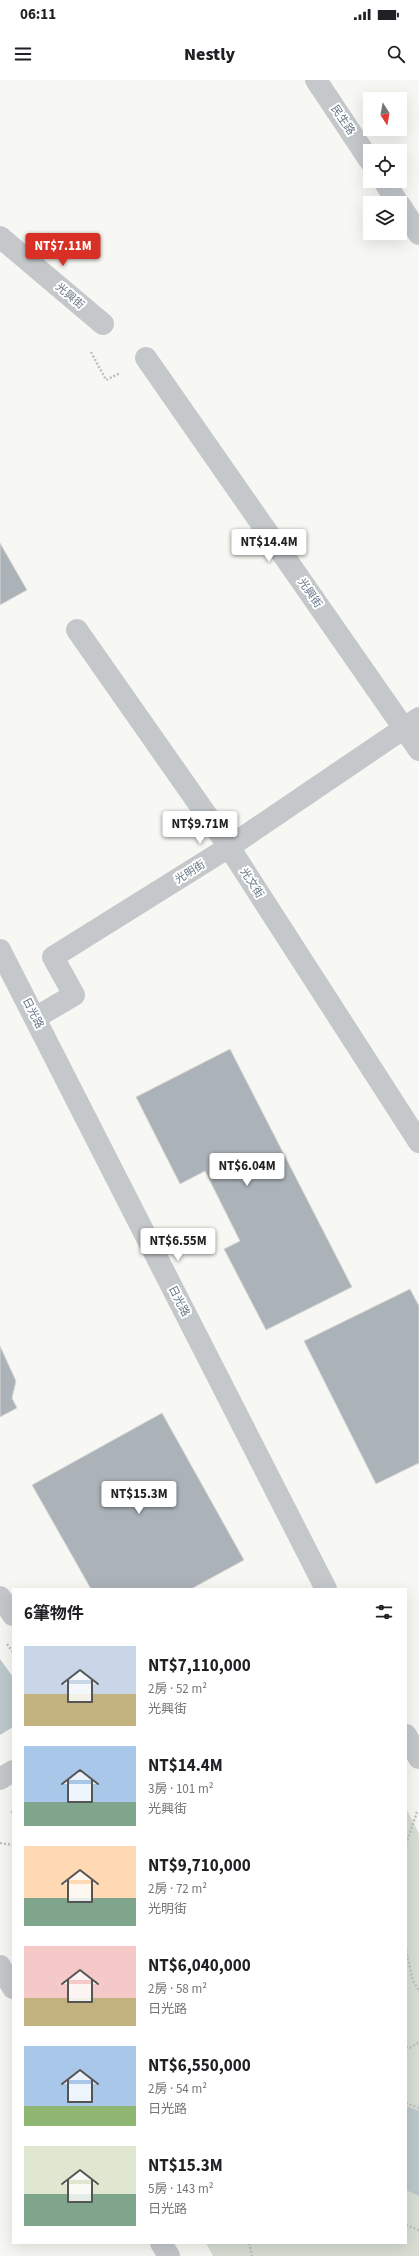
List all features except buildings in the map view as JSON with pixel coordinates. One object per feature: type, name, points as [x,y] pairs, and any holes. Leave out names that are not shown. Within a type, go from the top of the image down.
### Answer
[{"type":"street","name":"民生路","points":[[316,80],[363,150]]},
{"type":"street","points":[[407,216],[419,234]]},
{"type":"street","name":"光興街","points":[[0,237],[103,324]]},
{"type":"street","name":"光興街","points":[[146,358],[412,723],[419,750]]},
{"type":"street","name":"光文街","points":[[77,630],[229,847],[419,1142]]},
{"type":"street","name":"光明街","points":[[35,1018],[74,995],[54,957],[229,847],[412,723]]},
{"type":"street","name":"日光路","points":[[0,950],[325,1588]]},
{"type":"street","points":[[0,1596],[12,1614]]},
{"type":"street","points":[[407,1737],[419,1758]]},
{"type":"street","points":[[0,1779],[12,1773]]},
{"type":"street","points":[[0,1966],[12,1986]]},
{"type":"street","points":[[162,2244],[169,2256]]},
{"type":"path","points":[[103,324],[82,336],[106,380],[146,358]]},
{"type":"path","points":[[407,1841],[417,1812]]},
{"type":"path","points":[[0,1843],[12,1845]]},
{"type":"path","points":[[407,1954],[413,1981],[419,1991]]},
{"type":"path","points":[[407,2047],[410,2048],[419,2042]]},
{"type":"path","points":[[407,2102],[419,2108]]},
{"type":"path","points":[[407,2225],[419,2230]]},
{"type":"path","points":[[249,2244],[252,2256]]},
{"type":"shaded area","points":[[0,1659],[12,1676],[12,1814],[0,1797]]},
{"type":"shaded area","points":[[407,1810],[419,1834],[419,2256],[213,2256],[207,2244],[407,2244]]},
{"type":"shaded area","points":[[407,2106],[419,2111],[419,2196],[407,2190]]},
{"type":"pier","points":[[12,1728],[12,1810],[9,1812],[0,1800],[0,1735]]}]
